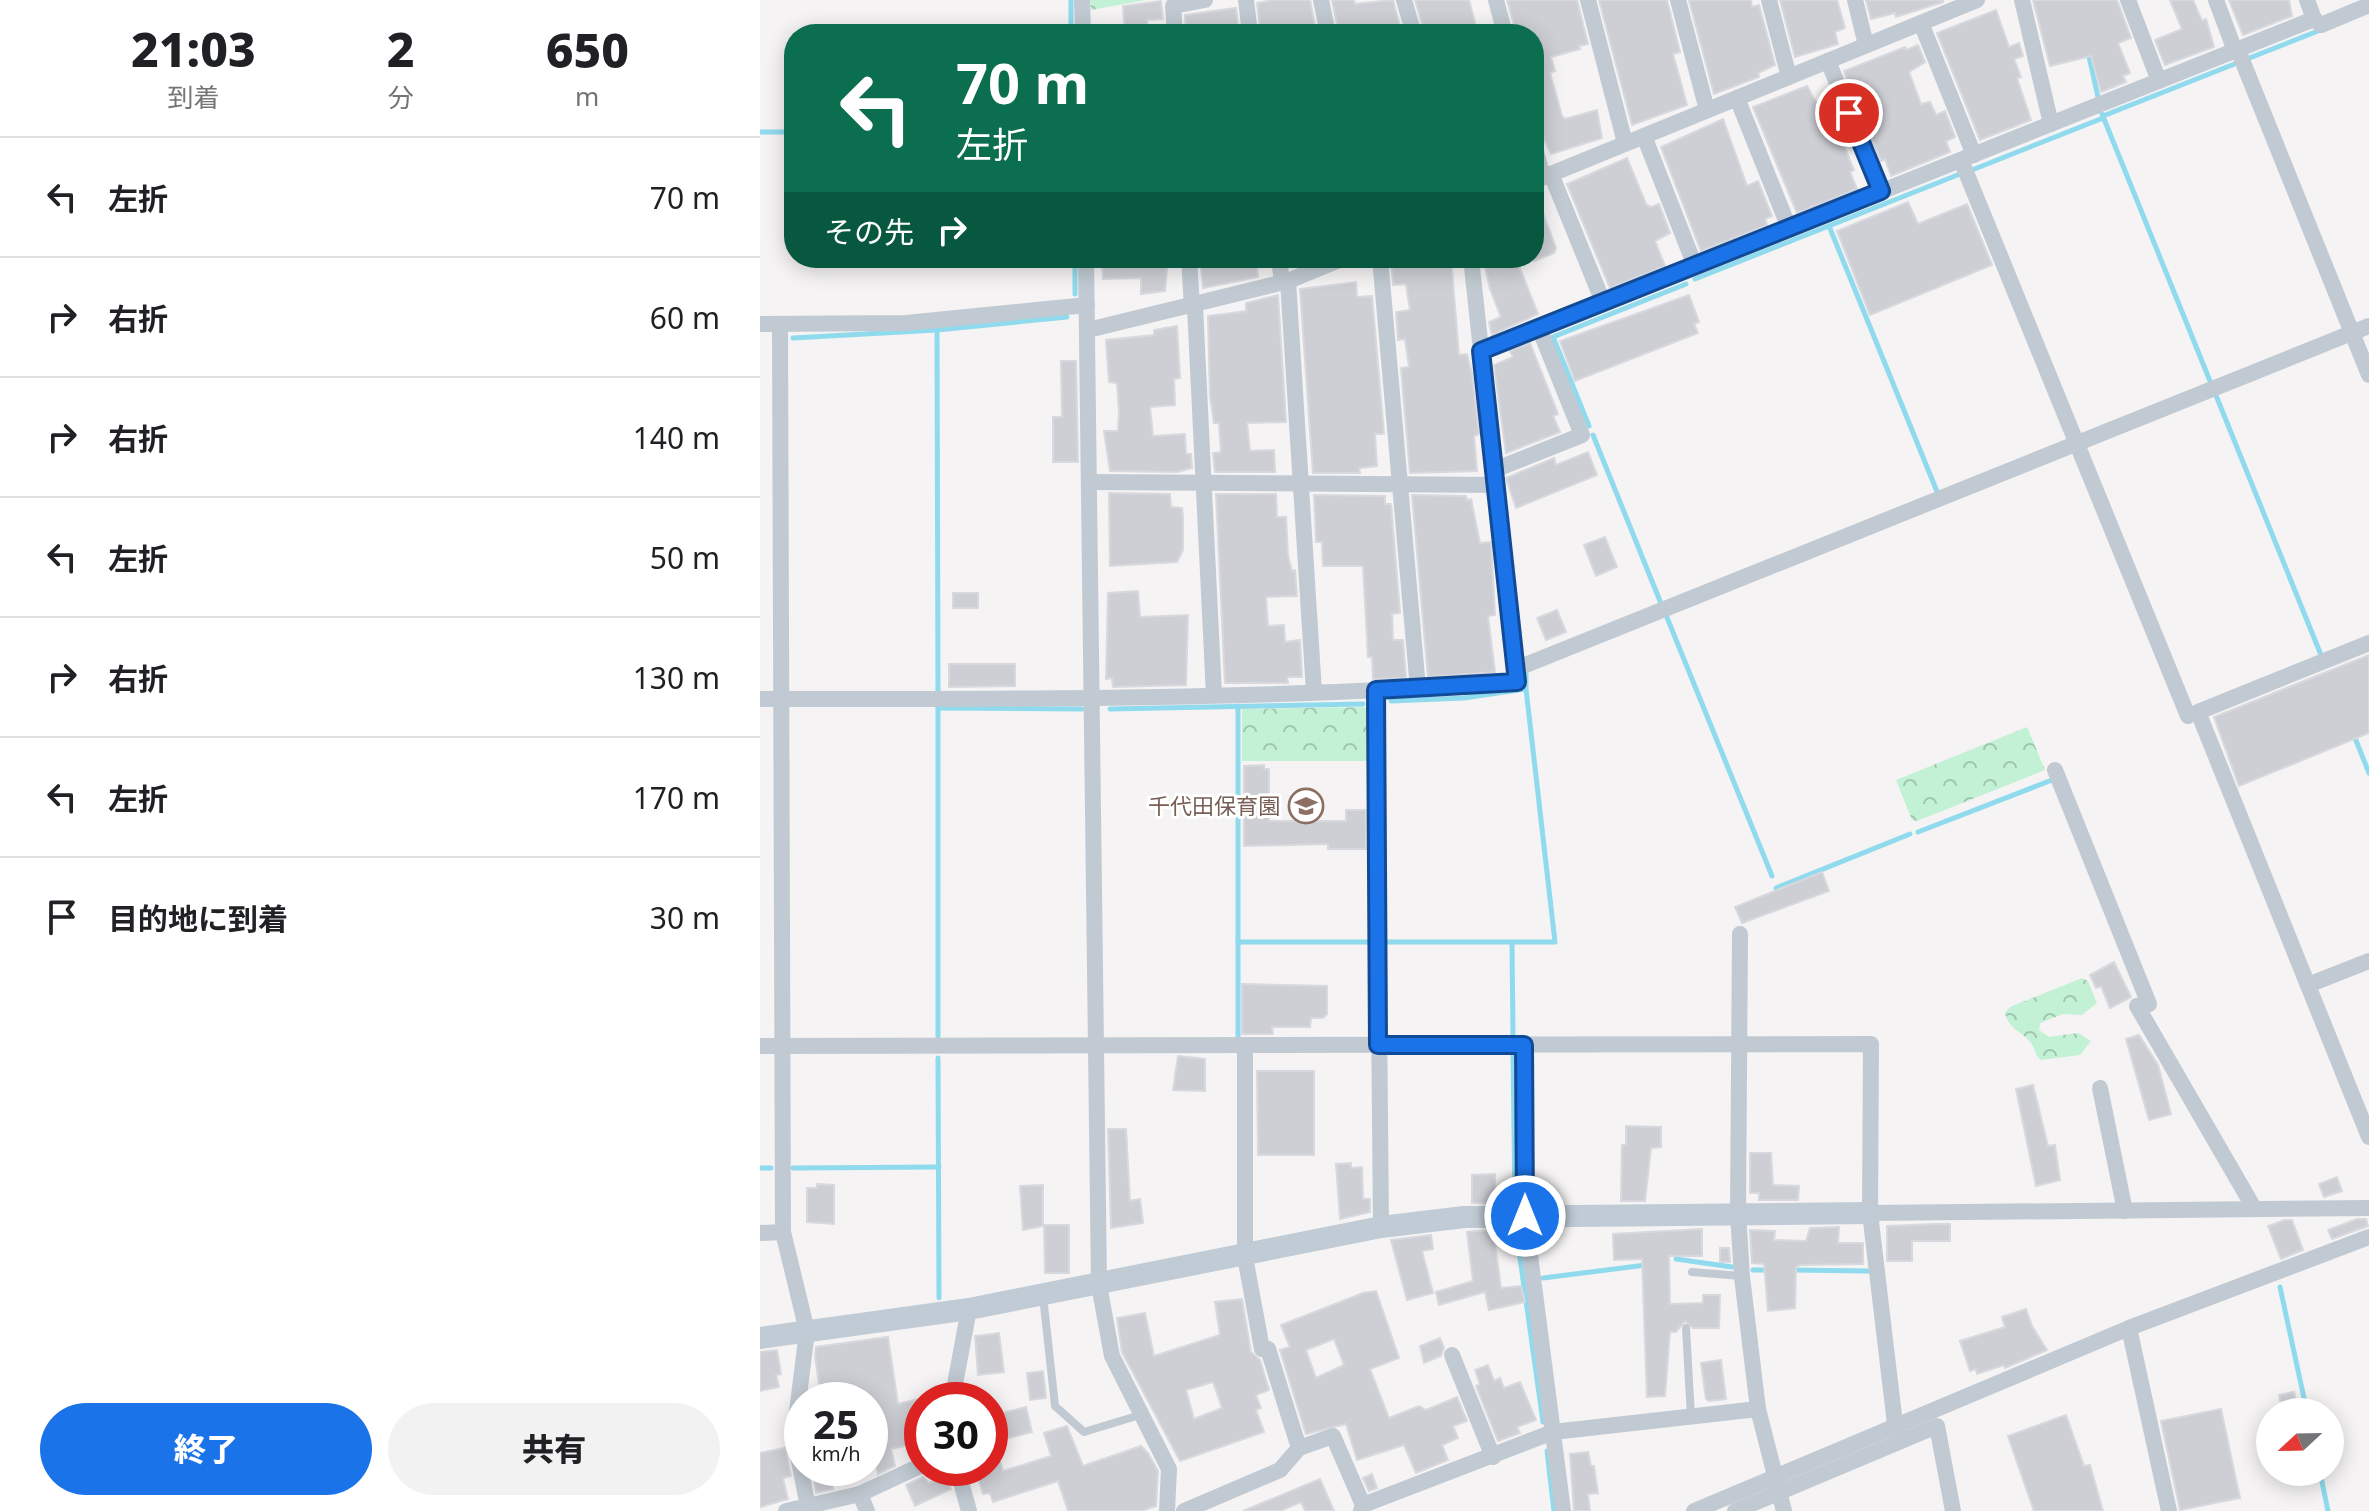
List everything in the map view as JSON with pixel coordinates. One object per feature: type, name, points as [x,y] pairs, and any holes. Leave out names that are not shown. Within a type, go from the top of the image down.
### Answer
[{"type":"street","points":[[1082,0],[1083,24]]},
{"type":"street","points":[[1174,24],[1173,6],[1205,0]]},
{"type":"street","points":[[1246,0],[1249,24]]},
{"type":"street","points":[[1321,0],[1326,24]]},
{"type":"street","points":[[1404,0],[1411,24]]},
{"type":"street","points":[[1496,0],[1502,24]]},
{"type":"street","points":[[1588,0],[1625,143]]},
{"type":"street","points":[[1678,0],[1707,110]]},
{"type":"street","points":[[1769,0],[1789,77]]},
{"type":"street","points":[[1855,0],[1866,45]]},
{"type":"street","points":[[1544,176],[1921,23],[1941,7],[1977,0]]},
{"type":"street","points":[[2022,0],[2051,124]]},
{"type":"street","points":[[2128,0],[2159,81]]},
{"type":"street","points":[[2216,0],[2369,375]]},
{"type":"street","points":[[2307,0],[2314,19],[2321,25],[2369,5]]},
{"type":"street","points":[[1481,351],[2314,19]]},
{"type":"street","points":[[1921,23],[1968,157],[2077,444],[2188,716]]},
{"type":"street","points":[[1828,61],[1881,191]]},
{"type":"street","points":[[1737,98],[1789,228]]},
{"type":"street","points":[[1644,136],[1695,266]]},
{"type":"street","points":[[1544,181],[1603,302]]},
{"type":"street","points":[[1086,268],[1099,1285],[1112,1356],[1169,1469],[1167,1511]]},
{"type":"street","points":[[1190,268],[1214,695]]},
{"type":"street","points":[[1282,268],[1301,484],[1314,692]]},
{"type":"street","points":[[1088,330],[1194,307],[1285,282],[1319,268]]},
{"type":"street","points":[[1381,268],[1418,689]]},
{"type":"street","points":[[760,699],[1094,698],[1418,689],[1517,682],[1472,268]]},
{"type":"street","points":[[760,324],[906,323],[1087,305]]},
{"type":"street","points":[[780,324],[783,1232],[807,1331],[794,1436],[808,1507]]},
{"type":"street","points":[[1515,666],[1558,653],[2369,326]]},
{"type":"street","points":[[1090,482],[1400,485],[1495,478],[1582,435],[1539,328]]},
{"type":"street","points":[[2369,643],[2198,712],[2369,1137]]},
{"type":"street","points":[[1376,690],[1381,1227]]},
{"type":"street","points":[[2055,770],[2149,1004],[2137,1006],[2254,1208]]},
{"type":"street","points":[[1740,934],[1738,1213],[1742,1277],[1758,1409],[1784,1511]]},
{"type":"street","points":[[2308,985],[2369,961]]},
{"type":"street","points":[[760,1046],[1871,1044],[1870,1213],[1898,1432]]},
{"type":"street","points":[[1245,1045],[1245,1257],[1262,1349],[1268,1349],[1299,1448]]},
{"type":"street","points":[[1524,1045],[1525,1216],[1563,1511]]},
{"type":"street","points":[[2100,1088],[2125,1211]]},
{"type":"street","points":[[760,1338],[969,1309],[1245,1257],[1381,1227],[1464,1217],[2369,1208]]},
{"type":"street","points":[[760,1233],[783,1232]]},
{"type":"street","points":[[1694,1511],[1777,1484],[2130,1332],[2369,1237]]},
{"type":"street","points":[[955,1382],[969,1309]]},
{"type":"street","points":[[2130,1332],[2169,1511]]},
{"type":"street","points":[[1452,1355],[1493,1457]]},
{"type":"street","points":[[1184,1511],[1280,1470],[1299,1448],[1333,1436],[1362,1508],[1553,1432],[1758,1409]]},
{"type":"street","points":[[1898,1432],[1937,1426],[1953,1511]]},
{"type":"street","points":[[786,1511],[860,1494],[904,1473]]},
{"type":"street","points":[[1735,1511],[1777,1484]]},
{"type":"street","points":[[962,1486],[969,1511]]},
{"type":"street","points":[[860,1494],[867,1511]]},
{"type":"lane","points":[[1692,1272],[1742,1277]]},
{"type":"lane","points":[[1043,1295],[1055,1406],[1084,1432],[1140,1415]]},
{"type":"lane","points":[[1686,1328],[1691,1417]]},
{"type":"green space","points":[[1090,0],[1146,0],[1091,10]]},
{"type":"green space","points":[[1371,707],[1371,761],[1242,761],[1242,709]]},
{"type":"green space","points":[[2027,727],[2045,770],[1917,821],[1912,820],[1896,780]]},
{"type":"green space","points":[[2082,978],[2088,981],[2097,1003],[2082,1015],[2063,1014],[2040,1023],[2039,1030],[2049,1037],[2078,1033],[2091,1041],[2080,1055],[2041,1060],[2005,1013],[2010,1007]]},
{"type":"building","points":[[1310,0],[1314,24],[1260,24],[1257,3]]},
{"type":"building","points":[[1332,0],[1354,0],[1355,4],[1393,0],[1399,24],[1337,24]]},
{"type":"building","points":[[1415,0],[1469,0],[1475,24],[1422,24]]},
{"type":"building","points":[[1507,0],[1577,0],[1588,44],[1551,57],[1555,71],[1550,73],[1562,116],[1565,119],[1597,110],[1602,138],[1551,154],[1544,139],[1544,24],[1514,24]]},
{"type":"building","points":[[1599,0],[1667,0],[1680,52],[1673,54],[1687,105],[1632,125]]},
{"type":"building","points":[[1689,0],[1751,0],[1752,7],[1759,5],[1775,65],[1758,73],[1759,77],[1714,94]]},
{"type":"building","points":[[1780,0],[1837,0],[1845,28],[1835,32],[1838,44],[1795,57]]},
{"type":"building","points":[[1866,0],[1943,2],[1896,17],[1895,13],[1871,19]]},
{"type":"building","points":[[2033,0],[2117,0],[2131,38],[2118,43],[2130,73],[2123,76],[2126,82],[2101,92],[2091,56],[2050,66]]},
{"type":"building","points":[[2170,0],[2193,0],[2202,21],[2206,19],[2214,47],[2165,65],[2155,40],[2182,29]]},
{"type":"building","points":[[2229,0],[2289,0],[2292,16],[2243,35]]},
{"type":"building","points":[[1161,1],[1163,19],[1147,20],[1147,24],[1124,24],[1123,6]]},
{"type":"building","points":[[1236,8],[1238,24],[1185,24],[1185,15]]},
{"type":"building","points":[[1996,10],[2009,47],[2019,43],[2023,56],[2014,59],[2031,120],[1980,140],[1937,33]]},
{"type":"building","points":[[1918,45],[1925,62],[1909,72],[1921,104],[1930,102],[1936,115],[1945,111],[1955,137],[1946,141],[1950,152],[1891,176],[1885,159],[1881,161],[1844,71],[1905,47],[1906,50]]},
{"type":"building","points":[[1807,86],[1821,111],[1834,105],[1841,122],[1835,124],[1854,170],[1850,172],[1857,189],[1797,213],[1753,107]]},
{"type":"building","points":[[1723,119],[1747,186],[1758,181],[1772,216],[1765,219],[1767,225],[1701,251],[1661,147]]},
{"type":"building","points":[[1627,158],[1646,204],[1651,207],[1659,204],[1670,233],[1655,241],[1665,266],[1610,288],[1567,184]]},
{"type":"building","points":[[1908,202],[1918,224],[1967,204],[1992,265],[1870,315],[1837,231]]},
{"type":"building","points":[[1544,216],[1556,248],[1554,253],[1544,257]]},
{"type":"building","points":[[1102,268],[1167,268],[1165,291],[1141,294],[1141,278],[1103,279]]},
{"type":"building","points":[[1201,268],[1257,268],[1258,277],[1203,288]]},
{"type":"building","points":[[1392,268],[1452,268],[1459,355],[1467,354],[1472,374],[1479,434],[1474,436],[1477,471],[1410,473],[1401,368],[1409,367],[1405,339],[1398,340],[1396,312],[1410,310],[1406,284],[1393,285]]},
{"type":"building","points":[[1485,268],[1520,268],[1538,314],[1492,335],[1489,322],[1501,317]]},
{"type":"building","points":[[1356,282],[1357,297],[1372,296],[1384,434],[1375,434],[1377,466],[1359,468],[1360,473],[1313,473],[1300,289]]},
{"type":"building","points":[[1278,295],[1286,422],[1247,423],[1250,451],[1274,450],[1275,472],[1215,472],[1213,453],[1221,452],[1219,423],[1214,423],[1210,396],[1208,316],[1246,311],[1246,303]]},
{"type":"building","points":[[1689,295],[1699,322],[1694,324],[1698,333],[1575,381],[1560,341]]},
{"type":"building","points":[[1177,326],[1180,378],[1174,379],[1175,405],[1150,407],[1153,436],[1185,434],[1186,454],[1191,454],[1192,468],[1177,472],[1110,471],[1104,431],[1118,431],[1119,412],[1117,383],[1109,382],[1106,340],[1154,335],[1154,330]]},
{"type":"building","points":[[1530,343],[1558,414],[1553,416],[1560,432],[1506,453],[1494,365],[1513,357],[1510,351]]},
{"type":"building","points":[[1061,361],[1076,361],[1078,462],[1053,462],[1053,417],[1062,417]]},
{"type":"building","points":[[1588,452],[1597,475],[1516,508],[1506,478],[1554,458],[1556,465]]},
{"type":"building","points":[[1109,493],[1170,494],[1171,507],[1182,508],[1183,516],[1183,550],[1177,562],[1110,566]]},
{"type":"building","points":[[1216,494],[1276,494],[1277,517],[1286,517],[1288,556],[1292,571],[1295,570],[1297,596],[1266,597],[1268,626],[1284,625],[1285,642],[1300,640],[1302,677],[1287,677],[1288,683],[1225,683]]},
{"type":"building","points":[[1314,495],[1385,496],[1385,504],[1391,504],[1400,613],[1392,614],[1393,640],[1403,640],[1406,678],[1373,679],[1372,657],[1368,657],[1363,566],[1323,566],[1322,542],[1316,542]]},
{"type":"building","points":[[1412,495],[1466,496],[1467,500],[1471,499],[1480,543],[1491,542],[1495,615],[1488,616],[1495,672],[1428,677]]},
{"type":"building","points":[[1605,537],[1617,567],[1596,576],[1584,545]]},
{"type":"building","points":[[1138,591],[1140,617],[1188,615],[1186,685],[1113,687],[1112,678],[1106,679],[1108,593]]},
{"type":"building","points":[[953,593],[978,593],[978,608],[953,608]]},
{"type":"building","points":[[1557,610],[1566,632],[1546,640],[1537,618]]},
{"type":"building","points":[[2369,655],[2369,733],[2239,786],[2214,717]]},
{"type":"building","points":[[949,664],[1015,664],[1015,686],[949,687]]},
{"type":"building","points":[[1264,765],[1264,769],[1269,769],[1269,821],[1346,821],[1346,810],[1366,810],[1366,849],[1328,849],[1328,844],[1244,846],[1244,766]]},
{"type":"building","points":[[1822,872],[1829,891],[1742,923],[1735,907]]},
{"type":"building","points":[[2114,962],[2131,997],[2110,1008],[2101,986],[2096,988],[2090,975]]},
{"type":"building","points":[[1242,984],[1327,986],[1327,1014],[1323,1018],[1311,1018],[1310,1027],[1272,1027],[1273,1034],[1242,1034]]},
{"type":"building","points":[[2139,1035],[2158,1065],[2171,1114],[2149,1120],[2126,1039]]},
{"type":"building","points":[[1178,1056],[1205,1059],[1205,1091],[1173,1090]]},
{"type":"building","points":[[1257,1071],[1314,1071],[1314,1155],[1258,1155]]},
{"type":"building","points":[[2033,1085],[2048,1146],[2055,1145],[2060,1180],[2036,1186],[2016,1089]]},
{"type":"building","points":[[1626,1126],[1661,1127],[1661,1147],[1651,1148],[1645,1201],[1621,1201],[1622,1145],[1626,1145]]},
{"type":"building","points":[[1108,1129],[1126,1129],[1130,1201],[1140,1199],[1143,1223],[1111,1228]]},
{"type":"building","points":[[1750,1153],[1771,1153],[1773,1185],[1799,1186],[1798,1200],[1759,1200],[1759,1193],[1750,1193]]},
{"type":"building","points":[[1351,1163],[1351,1168],[1362,1167],[1363,1199],[1370,1199],[1370,1212],[1340,1219],[1336,1164]]},
{"type":"building","points":[[1495,1174],[1496,1203],[1472,1203],[1472,1175]]},
{"type":"building","points":[[2337,1177],[2342,1191],[2324,1197],[2319,1184]]},
{"type":"building","points":[[817,1184],[834,1185],[834,1224],[807,1222],[807,1188],[817,1188]]},
{"type":"building","points":[[1043,1185],[1043,1226],[1023,1230],[1020,1186]]},
{"type":"building","points":[[2357,1219],[2366,1219],[2368,1226],[2332,1239],[2328,1230]]},
{"type":"building","points":[[2292,1220],[2303,1250],[2281,1259],[2268,1226]]},
{"type":"building","points":[[1950,1224],[1950,1241],[1912,1241],[1912,1261],[1887,1261],[1887,1226]]},
{"type":"building","points":[[1044,1225],[1069,1225],[1069,1273],[1045,1273]]},
{"type":"building","points":[[1839,1227],[1838,1243],[1863,1243],[1863,1264],[1800,1265],[1796,1267],[1795,1308],[1768,1311],[1764,1264],[1752,1263],[1750,1230],[1775,1231],[1774,1240],[1806,1241],[1810,1228]]},
{"type":"building","points":[[1702,1229],[1702,1256],[1669,1256],[1670,1304],[1703,1303],[1703,1295],[1720,1295],[1719,1328],[1693,1328],[1685,1321],[1676,1332],[1670,1332],[1665,1396],[1647,1397],[1642,1259],[1614,1260],[1613,1234]]},
{"type":"building","points":[[1505,1231],[1506,1241],[1495,1243],[1501,1288],[1521,1286],[1525,1302],[1489,1310],[1485,1292],[1439,1305],[1436,1292],[1473,1281],[1467,1232]]},
{"type":"building","points":[[1431,1235],[1433,1249],[1422,1251],[1433,1293],[1407,1300],[1391,1240]]},
{"type":"building","points":[[1720,1248],[1729,1248],[1730,1262],[1720,1262]]},
{"type":"building","points":[[1376,1291],[1399,1358],[1370,1369],[1389,1418],[1419,1406],[1426,1410],[1457,1397],[1467,1421],[1453,1426],[1458,1438],[1442,1445],[1448,1460],[1416,1473],[1404,1445],[1357,1460],[1346,1424],[1306,1434],[1280,1350],[1290,1347],[1281,1325],[1363,1293]],"holes":[[[1334,1339],[1344,1365],[1316,1378],[1306,1350]]]},
{"type":"building","points":[[1242,1299],[1251,1352],[1260,1360],[1269,1390],[1256,1395],[1261,1408],[1256,1410],[1264,1432],[1180,1461],[1122,1352],[1117,1318],[1145,1313],[1154,1356],[1220,1335],[1215,1302]],"holes":[[[1213,1382],[1222,1408],[1194,1419],[1186,1390]]]},
{"type":"building","points":[[2026,1309],[2032,1326],[2047,1350],[2005,1368],[2004,1365],[1977,1374],[1976,1369],[1970,1371],[1960,1341],[2005,1327],[2002,1317]]},
{"type":"building","points":[[999,1333],[1004,1372],[978,1375],[975,1336]]},
{"type":"building","points":[[888,1337],[898,1404],[904,1402],[904,1446],[891,1449],[895,1466],[888,1469],[888,1382],[819,1382],[816,1347]]},
{"type":"building","points":[[1440,1338],[1444,1348],[1441,1356],[1424,1363],[1420,1346]]},
{"type":"building","points":[[777,1350],[781,1374],[776,1375],[779,1387],[760,1391],[760,1352]]},
{"type":"building","points":[[1721,1360],[1726,1399],[1709,1401],[1706,1399],[1701,1363]]},
{"type":"building","points":[[1488,1365],[1494,1381],[1500,1378],[1504,1388],[1520,1382],[1536,1420],[1517,1427],[1520,1433],[1498,1441],[1476,1386],[1480,1384],[1475,1370]]},
{"type":"building","points":[[1043,1371],[1046,1398],[1030,1400],[1027,1373]]},
{"type":"building","points":[[2294,1392],[2295,1398],[2280,1398],[2279,1395]]},
{"type":"building","points":[[1026,1407],[1032,1432],[1008,1438],[1008,1412]]},
{"type":"building","points":[[2221,1409],[2240,1498],[2180,1510],[2161,1421]]},
{"type":"building","points":[[2066,1415],[2084,1466],[2090,1465],[2103,1511],[2034,1511],[2008,1436]]},
{"type":"building","points":[[1067,1426],[1083,1466],[1141,1446],[1158,1471],[1156,1506],[1141,1511],[1068,1511],[1058,1481],[993,1502],[990,1493],[983,1494],[981,1486],[1008,1486],[1008,1469],[1051,1456],[1044,1433]]},
{"type":"building","points":[[784,1448],[783,1478],[788,1499],[760,1507],[760,1453]]},
{"type":"building","points":[[1588,1452],[1591,1466],[1594,1466],[1598,1493],[1588,1494],[1590,1511],[1574,1511],[1570,1454]]},
{"type":"building","points":[[1372,1474],[1377,1488],[1369,1491],[1363,1478]]},
{"type":"building","points":[[1320,1479],[1334,1511],[1305,1511],[1301,1502],[1280,1511],[1243,1511]]},
{"type":"building","points":[[815,1486],[832,1486],[833,1489],[816,1493]]},
{"type":"building","points":[[906,1486],[950,1486],[951,1489],[915,1506]]},
{"type":"waterway","points":[[1071,0],[1071,24]]},
{"type":"waterway","points":[[2247,59],[2323,29]]},
{"type":"waterway","points":[[2088,52],[2098,97]]},
{"type":"waterway","points":[[2103,116],[2237,63]]},
{"type":"waterway","points":[[2102,114],[2210,381]]},
{"type":"waterway","points":[[1972,170],[2103,118]]},
{"type":"waterway","points":[[760,132],[784,132]]},
{"type":"waterway","points":[[1695,279],[1960,174]]},
{"type":"waterway","points":[[1829,226],[1938,494]]},
{"type":"waterway","points":[[1075,268],[1075,294]]},
{"type":"waterway","points":[[1589,426],[1553,337],[1686,284]]},
{"type":"waterway","points":[[938,692],[937,330],[1067,317]]},
{"type":"waterway","points":[[793,338],[937,330]]},
{"type":"waterway","points":[[2215,393],[2321,655]]},
{"type":"waterway","points":[[1593,435],[1660,601]]},
{"type":"waterway","points":[[1666,615],[1772,876]]},
{"type":"waterway","points":[[1388,942],[1555,942],[1526,689],[1526,670],[1530,669]]},
{"type":"waterway","points":[[1391,701],[1464,698],[1525,689]]},
{"type":"waterway","points":[[1110,709],[1363,704]]},
{"type":"waterway","points":[[938,706],[938,1036]]},
{"type":"waterway","points":[[1238,706],[1238,1036]]},
{"type":"waterway","points":[[938,708],[1082,709]]},
{"type":"waterway","points":[[2353,733],[2369,773]]},
{"type":"waterway","points":[[1918,832],[2052,780]]},
{"type":"waterway","points":[[1776,888],[1910,834]]},
{"type":"waterway","points":[[1238,942],[1370,942]]},
{"type":"waterway","points":[[1512,942],[1513,1036]]},
{"type":"waterway","points":[[1513,1054],[1515,1205]]},
{"type":"waterway","points":[[938,1058],[939,1298]]},
{"type":"waterway","points":[[793,1168],[939,1167]]},
{"type":"waterway","points":[[760,1168],[771,1168]]},
{"type":"waterway","points":[[1516,1229],[1543,1422]]},
{"type":"waterway","points":[[1676,1259],[1732,1267]]},
{"type":"waterway","points":[[1543,1278],[1646,1265]]},
{"type":"waterway","points":[[1753,1270],[1768,1270]]},
{"type":"waterway","points":[[1790,1270],[1869,1271]]},
{"type":"waterway","points":[[2280,1287],[2304,1398]]},
{"type":"waterway","points":[[1547,1451],[1554,1511]]},
{"type":"waterway","points":[[2323,1486],[2328,1511]]},
{"type":"place","name":"千代田保育園","points":[[1306,806]]},
{"type":"route","points":[[1525,1216],[1524,1045],[1378,1045],[1376,690],[1517,682],[1481,351],[1881,191],[1849,113]]}]
